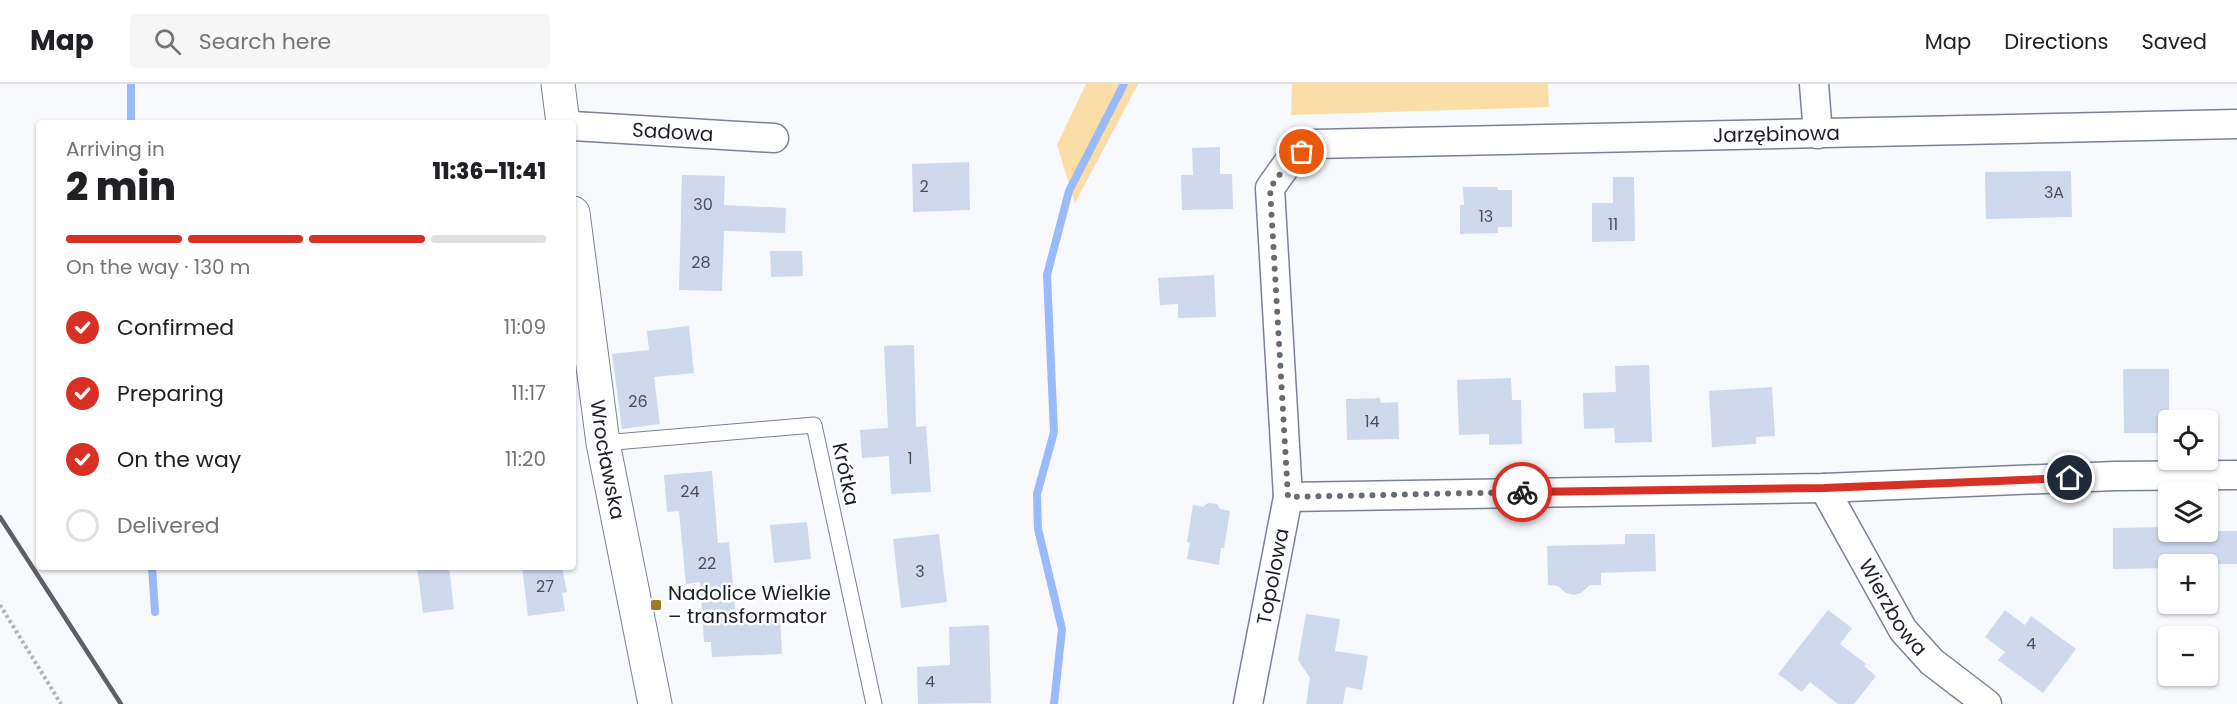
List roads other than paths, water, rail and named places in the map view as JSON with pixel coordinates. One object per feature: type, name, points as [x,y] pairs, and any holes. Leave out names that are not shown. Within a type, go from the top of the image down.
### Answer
[{"type":"street","points":[[558,84],[562,120]]},
{"type":"street","points":[[1814,84],[1818,134]]},
{"type":"street","name":"Jarzębinowa","points":[[1314,144],[2237,124]]},
{"type":"street","name":"Sadowa","points":[[576,126],[774,138]]},
{"type":"street","name":"Topolowa","points":[[1248,704],[1288,497],[1270,188],[1290,160],[1314,144]]},
{"type":"street","name":"Wrocławska","points":[[576,236],[603,443],[655,704]]},
{"type":"street","points":[[1288,497],[1824,488],[2115,476],[2237,476]]},
{"type":"street","name":"Wierzbowa","points":[[1824,488],[1903,630],[1932,662],[1987,704]]},
{"type":"lane","name":"Krótka","points":[[603,443],[814,425],[874,704]]},
{"type":"waterway","points":[[131,84],[131,120]]},
{"type":"waterway","points":[[1054,704],[1062,629],[1038,529],[1037,494],[1054,432],[1047,275],[1069,191],[1124,84]]},
{"type":"waterway","points":[[152,570],[155,612]]},
{"type":"railway","points":[[0,517],[121,704]]},
{"type":"place","name":"Nadolice Wielkie – transformator","points":[[656,605]]}]
